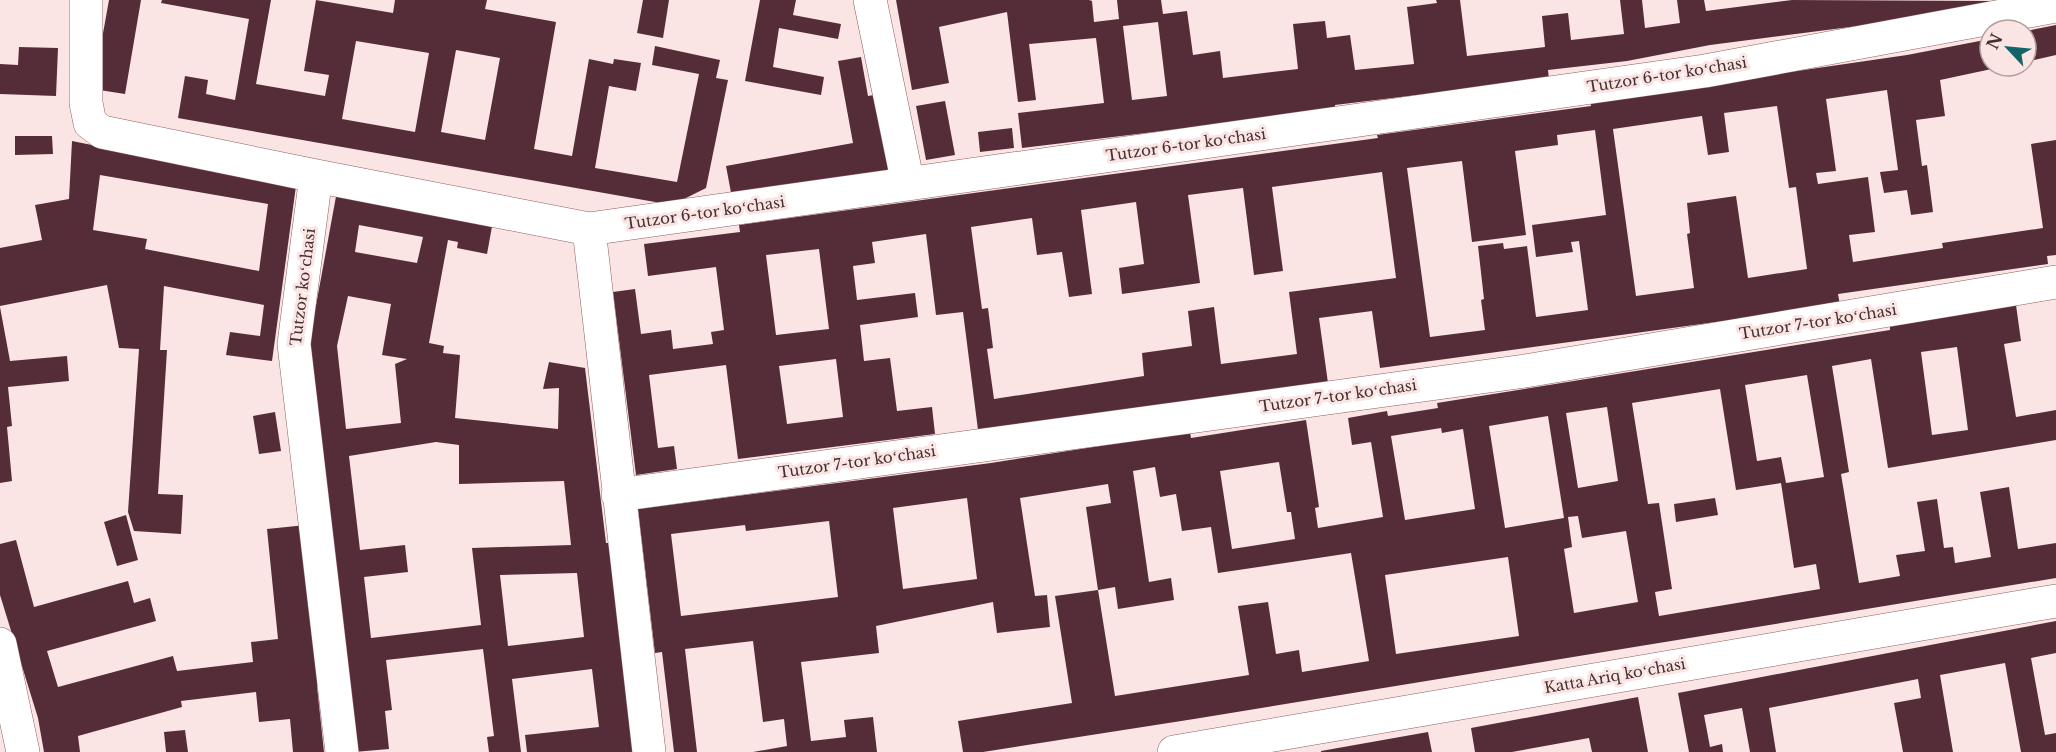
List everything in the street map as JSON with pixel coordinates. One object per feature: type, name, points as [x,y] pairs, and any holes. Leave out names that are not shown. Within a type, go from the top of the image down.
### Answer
[{"type":"street","points":[[86,0],[86,103],[90,123],[102,132],[316,176]]},
{"type":"street","points":[[870,0],[908,184]]},
{"type":"street","name":"Tutzor 6-tor koʻchasi","points":[[316,176],[589,229],[1705,71],[2056,6]]},
{"type":"street","name":"Tutzor koʻchasi","points":[[316,176],[294,344],[342,752]]},
{"type":"street","points":[[589,229],[649,752]]},
{"type":"street","name":"Tutzor 7-tor koʻchasi","points":[[618,495],[1525,371],[2056,282]]},
{"type":"street","name":"Katta Ariq koʻchasi","points":[[1174,752],[2056,601]]},
{"type":"street","points":[[0,644],[23,752]]},
{"type":"building","points":[[109,0],[141,0],[125,94],[93,89]]},
{"type":"building","points":[[162,0],[271,0],[256,84],[325,96],[329,75],[304,71],[316,0],[393,13],[395,0],[487,0],[485,9],[556,22],[534,149],[572,156],[589,59],[613,64],[614,59],[641,63],[636,91],[609,86],[595,168],[677,182],[699,74],[652,65],[655,46],[720,60],[716,78],[728,80],[706,188],[672,205],[178,118],[185,76],[208,80],[206,94],[235,100],[249,19],[161,3]],"holes":[[[356,41],[429,53],[415,132],[342,119]],[[456,50],[500,58],[485,140],[441,132]]]},
{"type":"building","points":[[643,0],[669,0],[663,38],[637,33]]},
{"type":"building","points":[[760,0],[796,0],[793,15],[841,24],[838,39],[779,28],[773,67],[824,77],[821,95],[745,81]]},
{"type":"building","points":[[896,0],[1089,0],[1092,1],[1094,22],[1119,19],[1117,0],[1161,0],[1163,14],[1187,11],[1193,55],[1220,51],[1223,78],[1298,69],[1293,24],[1325,21],[1327,38],[1350,35],[1355,70],[1414,64],[1407,7],[1437,3],[1436,0],[1460,0],[1467,56],[1545,47],[1542,16],[1568,13],[1571,40],[1624,34],[1620,0],[1642,0],[1645,28],[1680,23],[1677,0],[1704,0],[1706,11],[1792,0],[1992,1],[1889,22],[1710,45],[1627,61],[1548,70],[1549,79],[1335,105],[1335,110],[1022,148],[1018,113],[1104,103],[1096,38],[1029,44],[1036,100],[1018,102],[1007,12],[939,27],[949,83],[912,90]],"holes":[[[1158,22],[1167,96],[1132,100],[1123,26]]]},
{"type":"building","points":[[2056,25],[2056,55],[2038,59],[2038,29]]},
{"type":"building","points":[[1978,41],[1978,72],[1940,80],[1945,116],[1916,120],[1922,166],[1927,165],[1933,212],[1911,215],[1907,190],[1884,193],[1880,172],[1898,170],[1887,90],[1826,99],[1836,171],[1816,173],[1818,184],[1868,177],[1875,232],[1849,235],[1853,262],[1943,248],[1942,243],[2043,228],[2031,144],[2056,140],[2056,255],[2047,256],[2048,264],[1838,294],[1840,305],[1380,368],[1372,311],[1319,318],[1328,383],[978,430],[963,312],[936,315],[926,234],[872,242],[875,263],[853,266],[857,300],[915,293],[918,317],[860,325],[864,361],[890,358],[897,411],[932,407],[935,434],[738,459],[726,365],[649,375],[658,448],[674,446],[677,469],[636,475],[613,292],[635,289],[641,334],[671,330],[673,349],[713,344],[711,332],[724,330],[716,267],[648,276],[644,244],[740,232],[739,225],[1378,138],[1377,135],[1591,106],[1590,101],[1907,55]],"holes":[[[1777,106],[1789,188],[1796,187],[1807,269],[1748,278],[1736,196],[1687,203],[1690,233],[1687,234],[1694,288],[1636,296],[1613,129],[1702,116],[1708,155],[1729,152],[1724,113]],[[1595,130],[1606,215],[1532,225],[1536,257],[1573,252],[1571,242],[1579,241],[1588,310],[1536,317],[1527,246],[1504,249],[1503,243],[1478,246],[1485,330],[1430,337],[1407,168],[1462,161],[1472,242],[1526,235],[1515,151],[1558,145],[1557,135]],[[1382,172],[1396,278],[1289,292],[1297,354],[1221,364],[1214,307],[1188,311],[1192,346],[1142,353],[1144,376],[994,399],[987,349],[993,348],[988,308],[982,309],[971,227],[1032,218],[1037,255],[1062,252],[1069,297],[1092,294],[1081,210],[1136,202],[1144,264],[1119,268],[1122,294],[1200,283],[1188,195],[1243,188],[1254,275],[1283,271],[1272,187]],[[819,249],[829,329],[776,335],[766,255]],[[836,359],[843,417],[787,424],[779,366]]]},
{"type":"building","points":[[19,47],[58,48],[56,96],[0,94],[0,64],[18,65]]},
{"type":"building","points":[[861,57],[868,96],[874,95],[888,170],[732,198],[726,166],[853,143],[838,61]]},
{"type":"building","points":[[945,101],[955,155],[926,160],[916,106]]},
{"type":"building","points":[[1012,128],[1014,148],[980,152],[978,132]]},
{"type":"building","points":[[15,136],[52,136],[53,154],[15,155]]},
{"type":"building","points":[[72,141],[296,186],[272,361],[226,355],[230,332],[260,336],[264,305],[164,286],[160,350],[167,350],[158,494],[183,495],[181,534],[134,531],[128,512],[139,349],[119,348],[107,285],[0,306],[0,248],[42,240],[35,205],[69,199]],"holes":[[[100,175],[268,204],[259,271],[145,249],[147,239],[93,230]]]},
{"type":"building","points":[[337,191],[493,221],[487,254],[457,248],[458,242],[448,240],[429,343],[444,346],[443,353],[460,355],[455,418],[558,429],[559,388],[543,389],[549,362],[585,368],[634,752],[527,752],[525,735],[599,727],[592,669],[512,679],[521,752],[489,752],[487,737],[494,736],[483,649],[386,660],[392,710],[385,711],[389,749],[354,752],[308,349]],"holes":[[[359,225],[423,237],[417,263],[355,252]],[[348,296],[391,304],[382,355],[407,359],[395,364],[401,423],[346,429],[337,346]],[[436,442],[459,445],[459,484],[564,481],[571,545],[472,548],[481,625],[371,638],[364,577],[408,572],[405,545],[360,550],[349,456]],[[577,573],[584,637],[508,646],[500,575]]]},
{"type":"building","points":[[2016,305],[2021,341],[2004,344],[2016,417],[2056,410],[2056,440],[1888,468],[1871,359],[1832,366],[1849,472],[1841,474],[1859,583],[1900,576],[1896,555],[1925,551],[1917,502],[1937,499],[1944,548],[1953,547],[1955,563],[1991,557],[1980,492],[2009,487],[2018,549],[2056,543],[2056,578],[1194,719],[983,752],[963,752],[958,721],[1072,703],[1055,596],[1098,590],[1086,507],[1111,503],[1108,484],[1020,498],[1035,596],[1047,595],[1050,627],[997,633],[993,602],[876,626],[879,653],[801,662],[811,741],[846,737],[844,720],[873,717],[877,752],[753,752],[787,746],[784,719],[763,722],[753,641],[685,649],[697,752],[674,752],[662,652],[655,653],[638,509],[991,463],[1190,432],[1191,438],[1306,420],[1319,507],[1315,508],[1318,528],[1383,517],[1371,442],[1352,445],[1348,418],[1387,411],[1388,416],[1438,408],[1437,403],[1890,330],[1890,326]],"holes":[[[1957,347],[1968,430],[1932,435],[1921,352]],[[1807,375],[1824,477],[1786,483],[1781,457],[1757,461],[1745,385]],[[1720,389],[1736,490],[1781,483],[1794,568],[1816,564],[1820,589],[1659,616],[1655,592],[1672,589],[1659,503],[1648,504],[1632,403]],[[1607,407],[1618,481],[1578,488],[1566,413]],[[1548,416],[1564,518],[1505,528],[1489,426]],[[1441,428],[1442,433],[1463,429],[1475,509],[1405,520],[1391,436]],[[1279,462],[1287,512],[1291,512],[1295,539],[1232,549],[1220,471]],[[1155,467],[1160,497],[1176,494],[1182,531],[1211,527],[1218,573],[1351,553],[1369,661],[1302,672],[1299,650],[1276,654],[1268,602],[1238,606],[1249,675],[1115,696],[1098,590],[1115,587],[1118,609],[1174,600],[1171,578],[1149,582],[1133,471]],[[967,498],[977,579],[903,589],[893,508]],[[1578,516],[1582,538],[1626,531],[1638,602],[1574,613],[1564,549],[1572,547],[1568,517]],[[829,521],[838,597],[681,616],[671,534],[745,525],[746,531]],[[1508,557],[1519,636],[1396,654],[1385,575]]]},
{"type":"building","points":[[0,307],[10,361],[67,356],[69,381],[8,387],[12,426],[7,427],[12,481],[0,483]]},
{"type":"building","points":[[275,412],[281,451],[259,454],[253,416]]},
{"type":"building","points":[[1715,498],[1718,515],[1676,522],[1674,504]]},
{"type":"building","points":[[126,515],[138,560],[117,566],[104,522]]},
{"type":"building","points":[[306,525],[323,685],[317,686],[324,752],[293,752],[290,719],[259,722],[256,692],[181,701],[182,707],[78,736],[80,752],[44,752],[38,718],[0,595],[0,544],[16,540],[34,607],[128,581],[134,603],[150,598],[156,621],[47,651],[58,687],[173,656],[177,671],[253,662],[251,642],[278,639],[267,529]]},
{"type":"building","points":[[2056,621],[2056,653],[2031,658],[2045,735],[2056,733],[2056,752],[2021,752],[2005,663],[1940,675],[1953,752],[1903,752],[1894,703],[1921,698],[1918,679],[1769,708],[1776,752],[1750,752],[1742,708],[1704,715],[1710,747],[1722,744],[1723,752],[1689,752],[1678,693]]},
{"type":"building","points":[[1638,697],[1648,752],[1592,752],[1589,738],[1512,752],[1475,752],[1471,728]]},
{"type":"building","points":[[185,730],[188,752],[166,752],[164,732]]},
{"type":"building","points":[[1428,732],[1432,752],[1321,752],[1321,751]]}]
